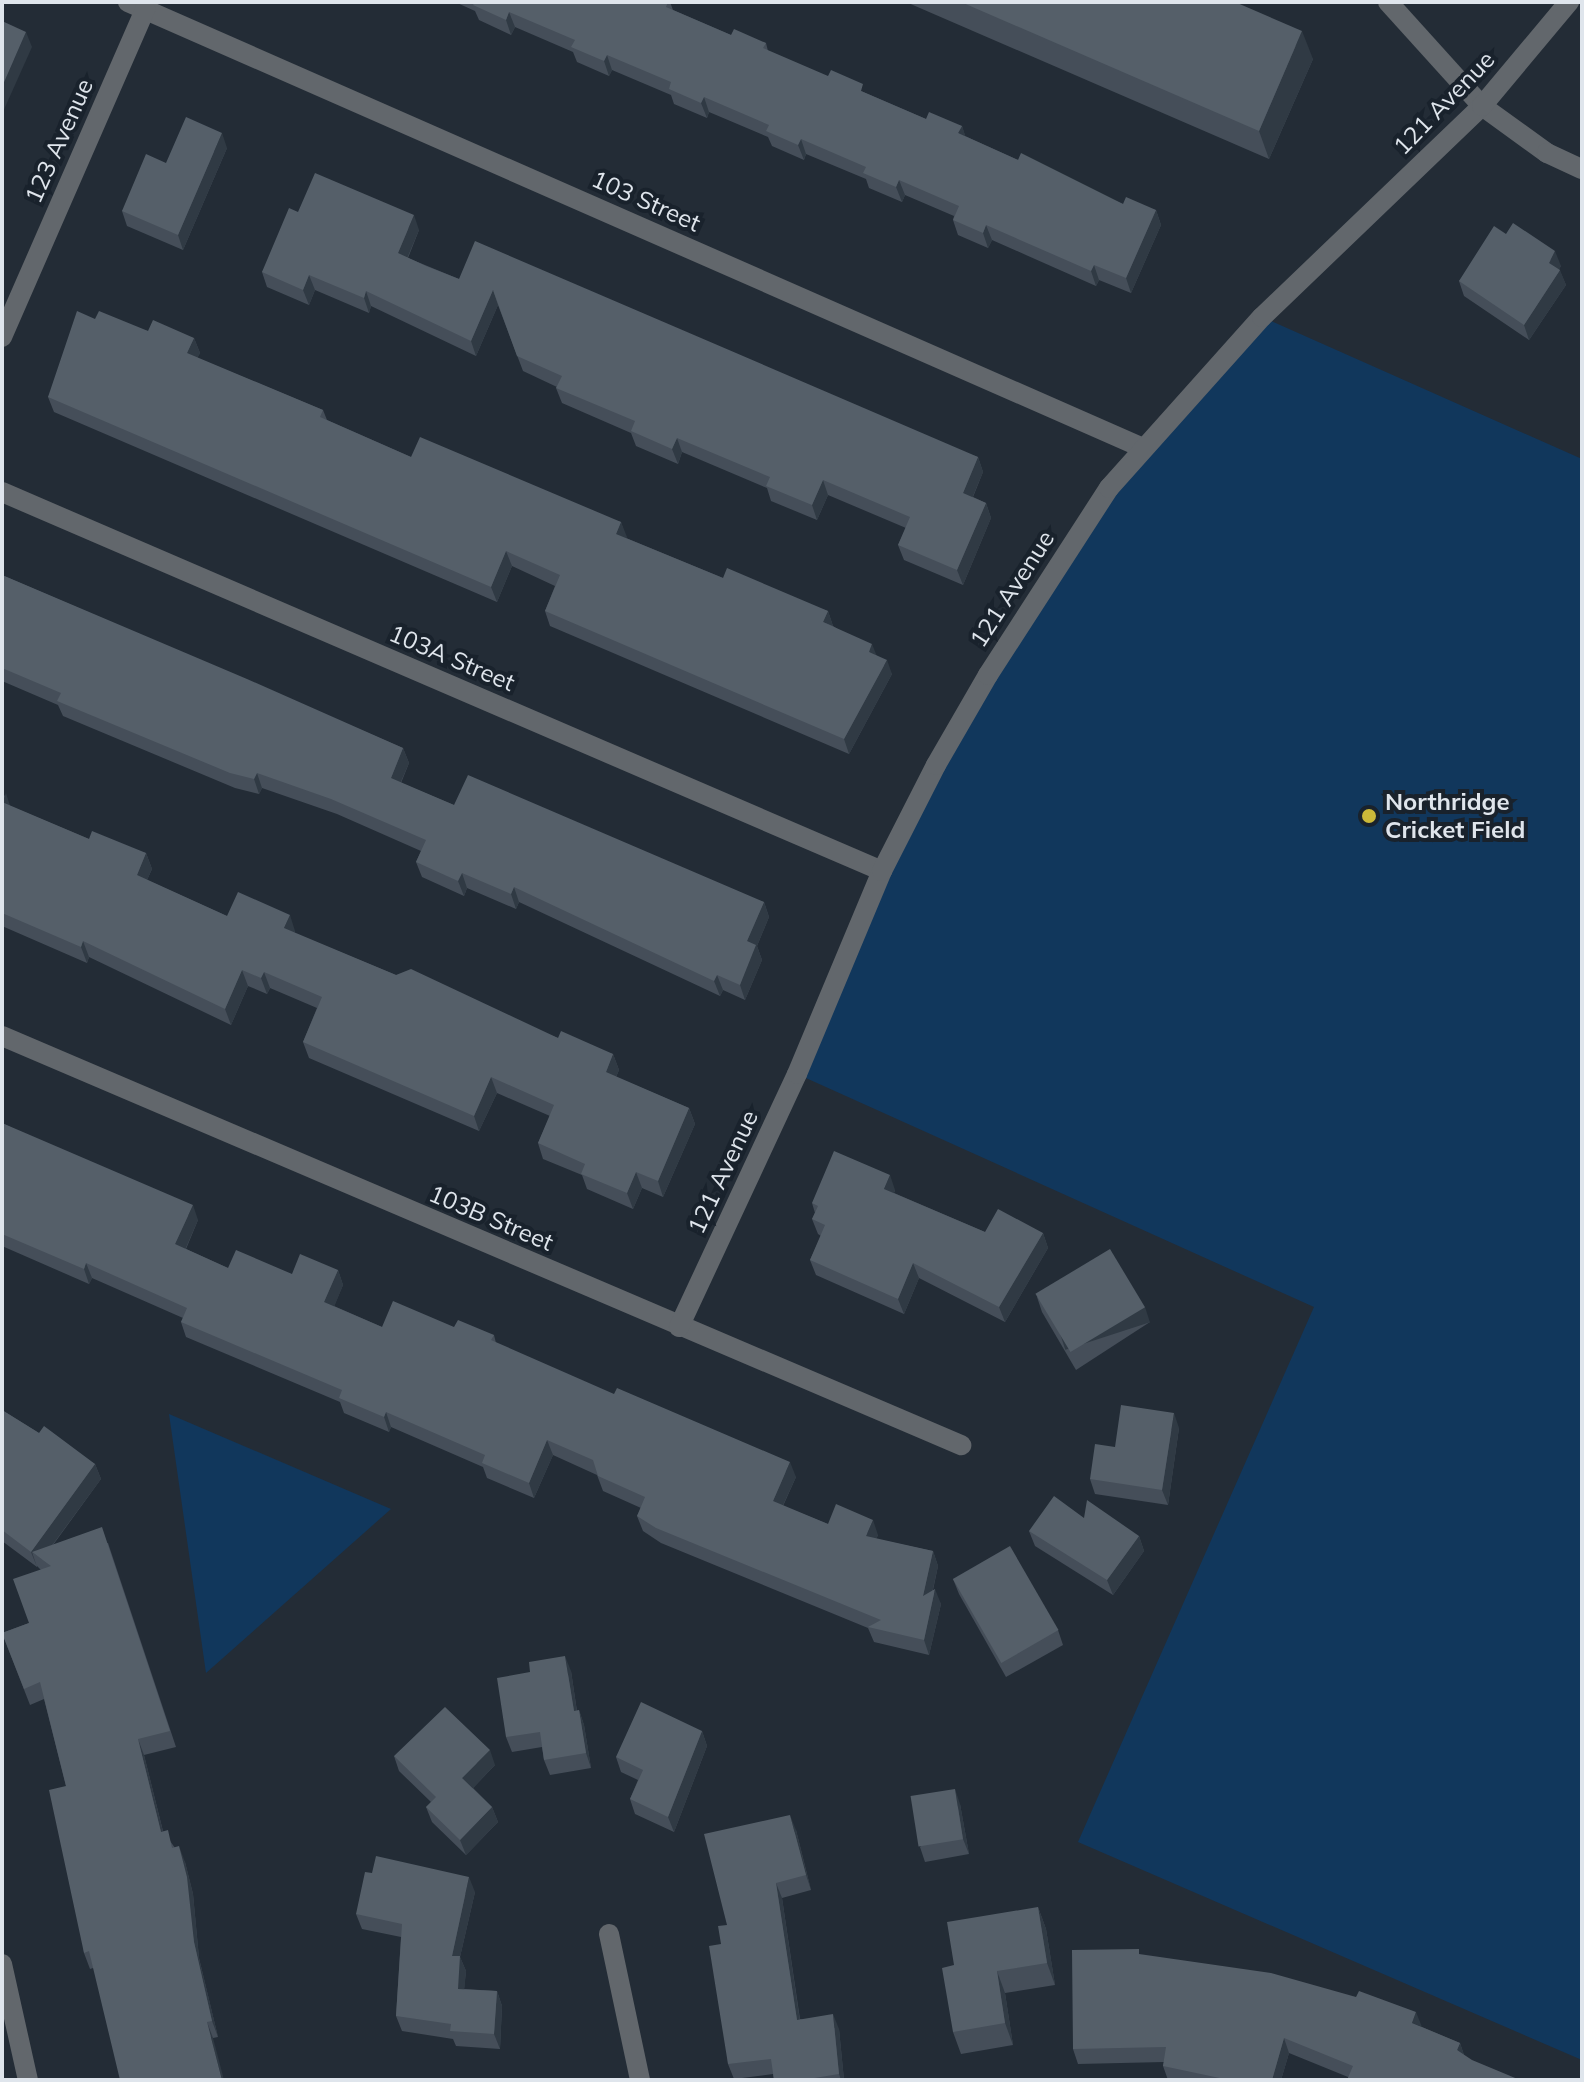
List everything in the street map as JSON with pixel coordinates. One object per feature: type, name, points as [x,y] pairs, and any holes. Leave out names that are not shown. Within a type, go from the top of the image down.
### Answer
[{"type":"street","points":[[1388,2],[1482,106],[1547,153],[1582,169]]},
{"type":"street","name":"121 Avenue","points":[[679,1327],[797,1074],[882,871],[988,675],[1109,488],[1262,317],[1482,106],[1569,2]]},
{"type":"street","name":"123 Avenue","points":[[2,337],[136,6]]},
{"type":"street","name":"103 Street","points":[[136,6],[1143,448]]},
{"type":"street","name":"103A Street","points":[[2,492],[882,871]]},
{"type":"street","name":"103B Street","points":[[2,1036],[961,1445]]},
{"type":"street","points":[[609,1934],[640,2080]]},
{"type":"street","points":[[2,1964],[28,2080]]},
{"type":"shaded area","points":[[1262,317],[1582,459],[1582,2060],[1078,1842],[1314,1307],[797,1074],[882,871],[1109,488]]},
{"type":"shaded area","points":[[169,1414],[391,1509],[206,1673]]},
{"type":"building","points":[[475,2],[668,2],[666,7],[731,35],[734,29],[766,43],[763,48],[828,76],[831,70],[863,84],[861,91],[926,119],[929,112],[962,126],[958,133],[1018,160],[1021,153],[1123,204],[1126,197],[1156,210],[1126,278],[1094,265],[1091,271],[986,225],[983,233],[953,220],[959,206],[899,180],[896,187],[863,173],[866,167],[801,139],[798,145],[766,131],[769,125],[704,97],[701,103],[669,89],[671,82],[607,55],[604,61],[571,47],[575,40],[509,12],[506,20],[473,5]]},
{"type":"building","points":[[961,2],[1235,2],[1302,31],[1259,131]]},
{"type":"building","points":[[2,21],[26,32],[2,87]]},
{"type":"building","points":[[186,117],[222,133],[178,235],[122,211],[146,154],[166,163]]},
{"type":"building","points":[[315,173],[414,215],[398,253],[426,266],[459,279],[475,241],[978,457],[963,493],[986,503],[957,570],[898,545],[910,517],[823,480],[812,505],[766,486],[770,477],[677,438],[672,449],[631,431],[635,421],[556,388],[562,376],[517,356],[493,290],[471,341],[366,291],[364,298],[309,275],[303,290],[262,272],[289,208],[298,212]]},
{"type":"building","points":[[1513,223],[1555,251],[1549,263],[1560,270],[1524,325],[1459,281],[1494,226],[1506,234]]},
{"type":"building","points":[[77,311],[95,319],[99,311],[148,331],[153,320],[194,338],[187,353],[323,410],[320,417],[411,457],[420,437],[621,522],[616,534],[723,578],[727,568],[828,611],[823,622],[872,644],[869,652],[887,660],[844,739],[545,611],[560,575],[506,551],[491,587],[48,397]]},
{"type":"building","points":[[2,575],[403,748],[391,778],[454,805],[468,775],[764,902],[747,941],[756,945],[740,985],[717,975],[714,981],[514,887],[511,894],[462,873],[458,881],[416,862],[426,840],[331,799],[257,773],[254,779],[230,773],[57,701],[61,693],[2,668]]},
{"type":"building","points":[[2,802],[89,839],[92,831],[146,853],[137,875],[227,916],[238,892],[290,915],[284,928],[396,975],[411,969],[558,1038],[561,1031],[613,1054],[606,1072],[689,1108],[658,1181],[636,1172],[627,1193],[581,1174],[585,1164],[538,1143],[554,1105],[491,1077],[474,1116],[303,1042],[322,997],[264,972],[261,978],[242,970],[225,1009],[83,941],[81,947],[2,913]]},
{"type":"building","points":[[2,1123],[193,1205],[175,1244],[228,1268],[236,1250],[292,1274],[300,1254],[338,1270],[324,1302],[382,1327],[393,1301],[454,1327],[458,1320],[494,1335],[491,1340],[614,1394],[617,1388],[790,1462],[773,1501],[828,1524],[836,1504],[873,1520],[866,1536],[933,1551],[923,1596],[935,1589],[924,1640],[868,1627],[881,1620],[656,1528],[637,1516],[645,1497],[598,1476],[593,1460],[547,1440],[529,1483],[482,1463],[485,1455],[386,1412],[384,1417],[339,1398],[342,1390],[181,1322],[187,1308],[86,1263],[84,1269],[2,1234]]},
{"type":"building","points":[[834,1151],[890,1175],[884,1189],[985,1232],[998,1209],[1043,1233],[999,1307],[913,1263],[898,1299],[810,1260],[825,1225],[812,1219],[818,1206],[812,1203]]},
{"type":"building","points":[[1110,1249],[1145,1307],[1070,1352],[1035,1294]]},
{"type":"building","points":[[1121,1405],[1174,1413],[1162,1490],[1090,1479],[1095,1444],[1115,1447]]},
{"type":"building","points":[[2,1410],[39,1433],[44,1426],[95,1464],[31,1552],[2,1530]]},
{"type":"building","points":[[1054,1496],[1084,1518],[1087,1500],[1139,1536],[1107,1580],[1029,1531]]},
{"type":"building","points":[[102,1527],[170,1731],[138,1739],[161,1832],[168,1830],[172,1848],[179,1846],[187,1877],[194,1942],[212,2021],[207,2022],[222,2080],[120,2080],[89,1951],[84,1953],[49,1790],[66,1786],[40,1682],[24,1689],[2,1633],[29,1623],[13,1579],[51,1566],[32,1552]]},
{"type":"building","points":[[1010,1546],[1058,1630],[1001,1663],[953,1579]]},
{"type":"building","points":[[565,1656],[574,1711],[579,1710],[586,1753],[544,1760],[540,1732],[506,1737],[497,1678],[530,1672],[529,1662]]},
{"type":"building","points":[[641,1702],[702,1731],[668,1817],[630,1799],[643,1770],[616,1757]]},
{"type":"building","points":[[445,1707],[490,1750],[462,1778],[492,1807],[460,1840],[426,1807],[436,1797],[394,1756]]},
{"type":"building","points":[[955,1789],[963,1839],[919,1846],[911,1796]]},
{"type":"building","points":[[790,1815],[806,1875],[776,1883],[797,2020],[833,2014],[839,2074],[802,2080],[774,2080],[771,2059],[728,2064],[709,1946],[721,1944],[718,1926],[727,1925],[704,1834]]},
{"type":"building","points":[[376,1856],[469,1877],[452,1956],[460,1956],[458,1989],[497,1991],[494,2034],[450,2031],[451,2024],[396,2016],[402,1924],[356,1914],[365,1872],[372,1873]]},
{"type":"building","points":[[1038,1907],[1047,1963],[997,1971],[1005,2023],[953,2032],[942,1968],[954,1965],[947,1922]]},
{"type":"building","points":[[1139,1949],[1139,1954],[1271,1973],[1356,1997],[1359,1991],[1416,2012],[1412,2023],[1460,2043],[1457,2050],[1472,2060],[1520,2080],[1347,2080],[1353,2066],[1284,2038],[1272,2080],[1229,2080],[1163,2066],[1166,2047],[1073,2049],[1072,1950]]},
{"type":"place","name":"Northridge Cricket Field","points":[[1369,816]]}]
